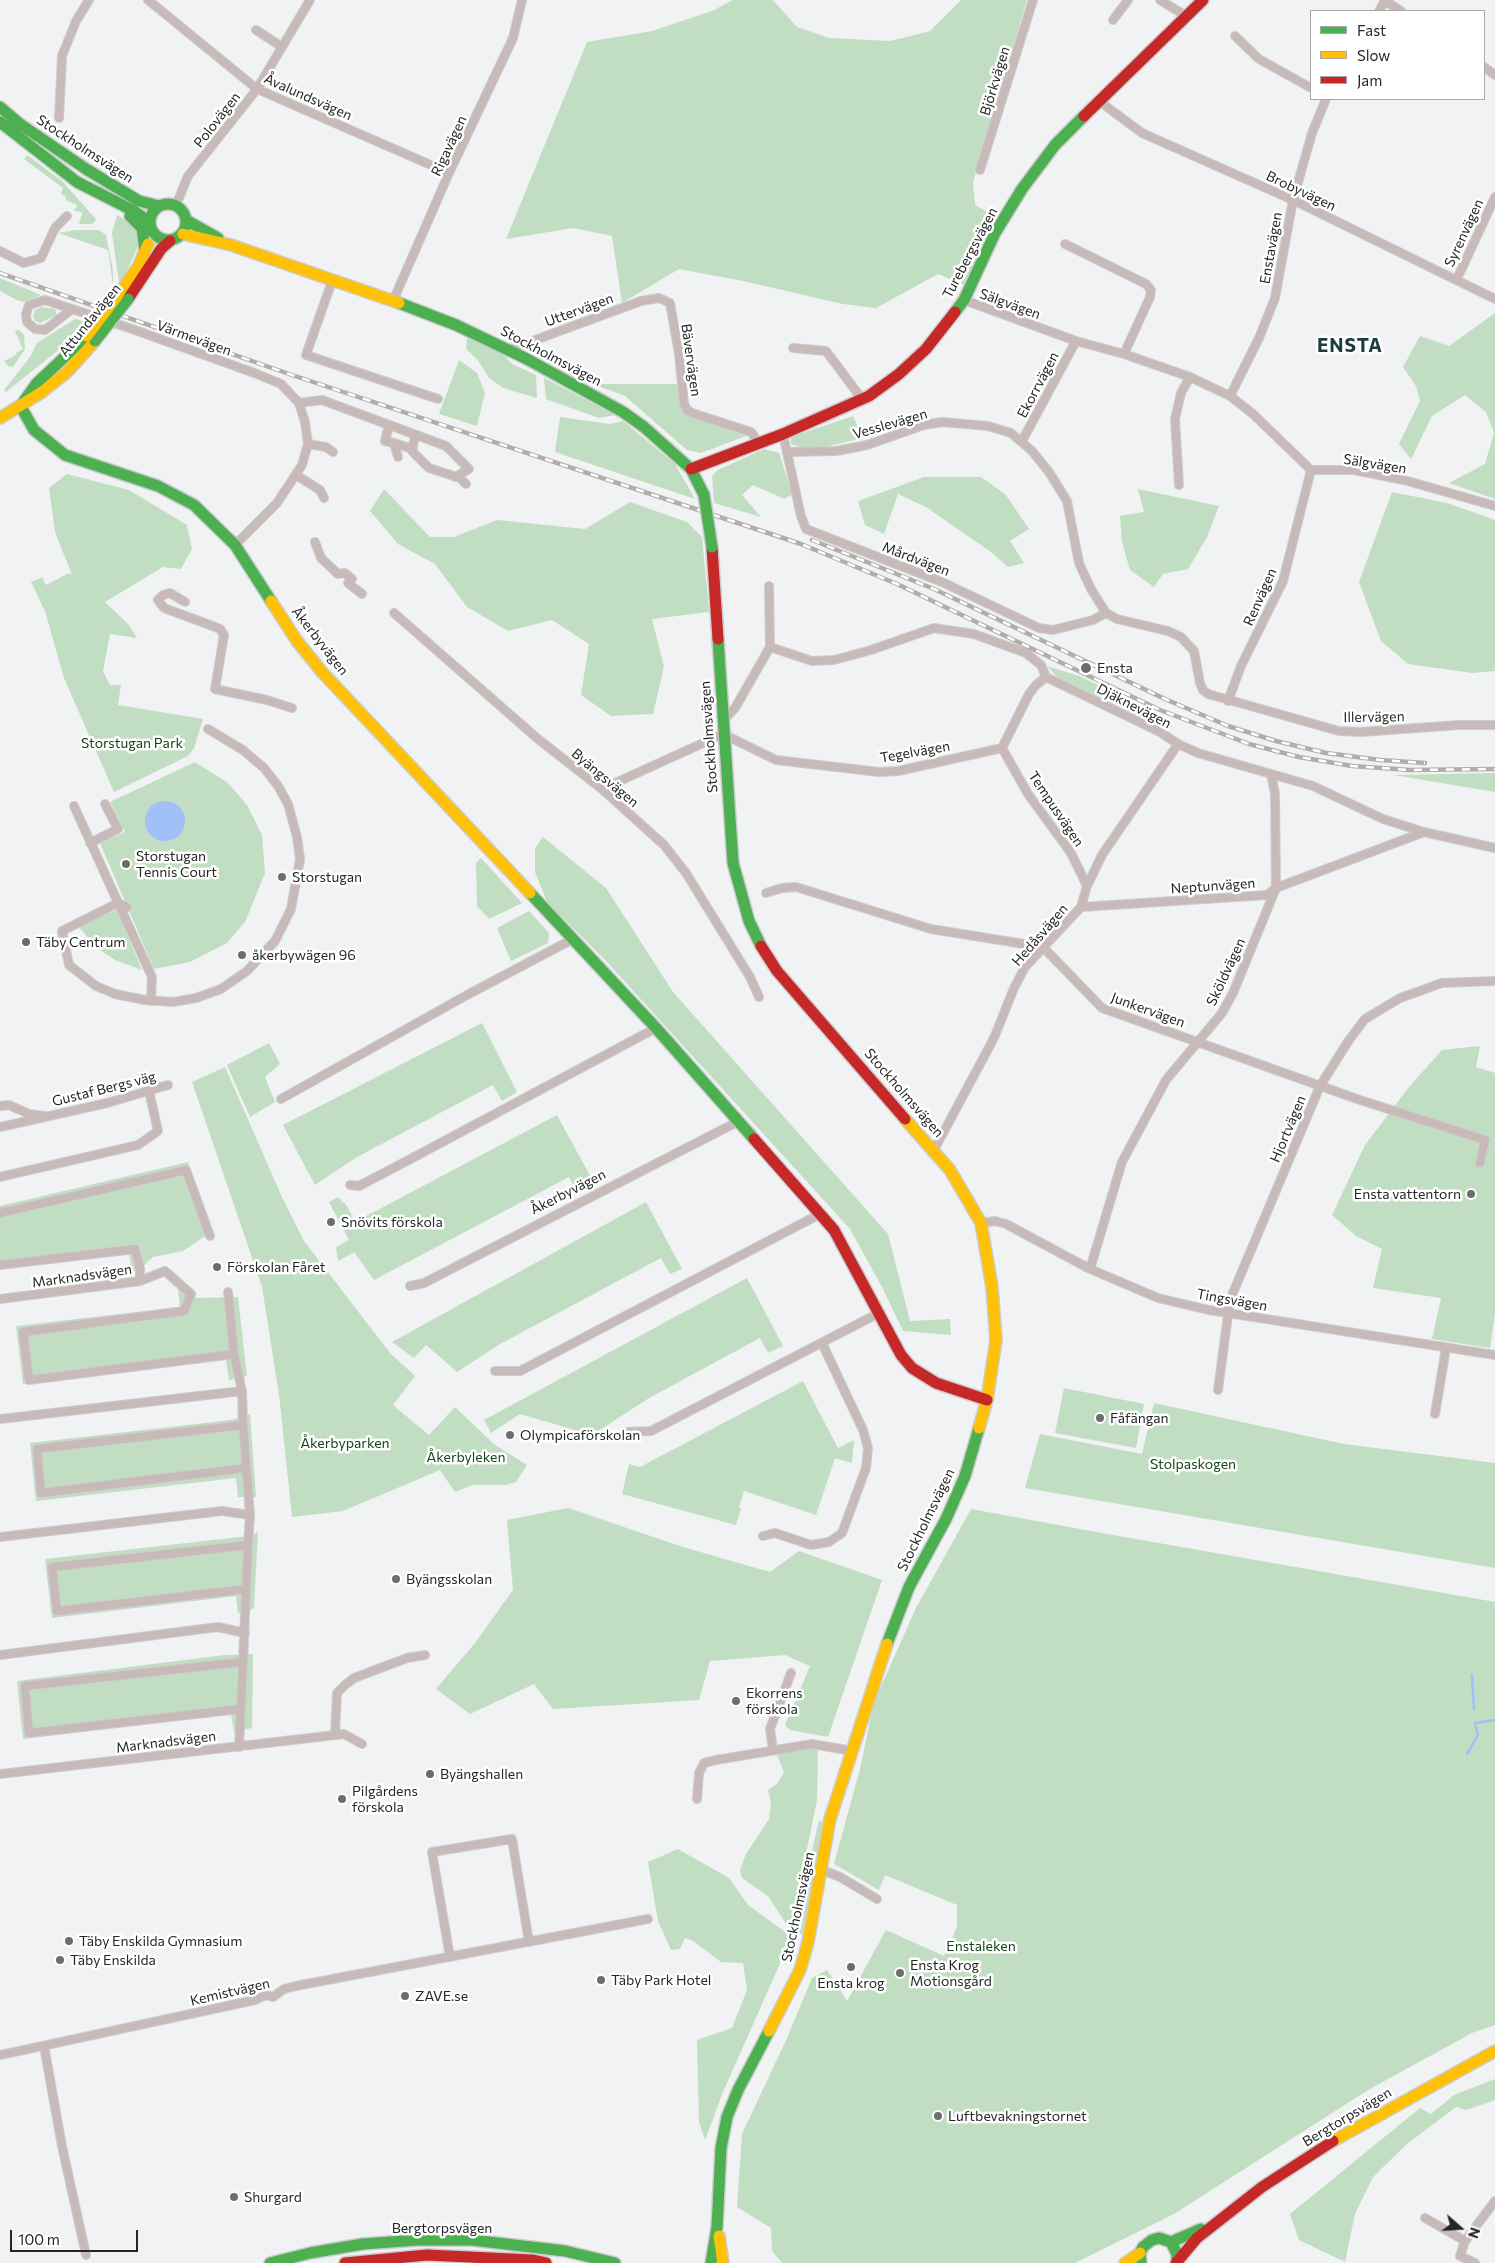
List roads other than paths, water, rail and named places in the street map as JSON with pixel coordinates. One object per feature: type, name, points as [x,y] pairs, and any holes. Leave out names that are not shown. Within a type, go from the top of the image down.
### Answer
[{"type":"main road","name":"Turebergsvägen","points":[[691,469],[783,434],[869,396],[900,374],[926,349],[964,300],[995,233],[1022,190],[1055,145],[1203,0]]},
{"type":"main road","name":"Stockholmsvägen","points":[[0,107],[20,124],[86,170],[139,201],[159,206]]},
{"type":"main road","name":"Stockholmsvägen","points":[[0,122],[77,182],[134,211],[151,228]]},
{"type":"main road","points":[[96,193],[139,223],[144,233],[145,250]]},
{"type":"main road","points":[[164,204],[176,205],[181,209],[186,220],[182,234],[170,241],[160,239],[151,228],[150,216],[159,206],[164,204]]},
{"type":"main road","name":"Stockholmsvägen","points":[[186,220],[231,245]]},
{"type":"main road","name":"Attundavägen","points":[[123,297],[145,250],[151,228]]},
{"type":"main road","name":"Stockholmsvägen","points":[[182,234],[231,245],[393,301],[456,325],[508,350],[623,412],[672,450],[691,469],[704,495],[712,547],[722,722],[733,863],[749,921],[761,947],[777,971],[934,1150],[950,1170],[981,1223],[992,1287],[996,1340],[994,1364],[987,1400],[965,1476],[946,1519],[910,1587],[884,1652],[830,1819],[822,1870],[800,1970],[738,2090],[727,2117],[721,2148],[718,2227],[711,2263]]},
{"type":"main road","name":"Attundavägen","points":[[21,407],[36,383],[91,339],[160,249],[170,241]]},
{"type":"main road","points":[[0,418],[21,407]]},
{"type":"main road","name":"Åkerbyvägen","points":[[21,407],[34,430],[65,455],[158,486],[194,505],[235,545],[298,641],[322,672],[656,1028],[834,1230],[901,1355],[912,1368],[936,1383],[987,1400]]},
{"type":"main road","name":"Bergtorpsvägen","points":[[1177,2262],[1197,2238],[1262,2187],[1382,2112],[1495,2051]]},
{"type":"main road","name":"Bergtorpsvägen","points":[[1125,2263],[1141,2258],[1143,2247],[1152,2240],[1159,2238],[1171,2242],[1181,2239],[1221,2218]]},
{"type":"main road","name":"Stockholmsvägen","points":[[718,2227],[723,2263]]},
{"type":"main road","name":"Bergtorpsvägen","points":[[270,2263],[310,2253],[363,2244],[418,2240],[472,2240],[565,2251],[615,2263]]},
{"type":"main road","name":"Bergtorpsvägen","points":[[1171,2242],[1177,2254],[1177,2262]]},
{"type":"main road","name":"Bergtorpsvägen","points":[[345,2263],[370,2259],[427,2255],[532,2260],[546,2263]]},
{"type":"street","points":[[59,118],[62,56],[76,21],[90,0]]},
{"type":"street","name":"Åvalundsvägen","points":[[148,0],[257,89],[449,173]]},
{"type":"street","name":"Polovägen","points":[[176,205],[188,176],[257,89],[310,0]]},
{"type":"street","name":"Rigavägen","points":[[393,301],[449,173],[513,38],[522,0]]},
{"type":"street","name":"Björkvägen","points":[[980,170],[1034,0]]},
{"type":"street","points":[[1113,20],[1128,0]]},
{"type":"street","points":[[1160,0],[1186,16]]},
{"type":"street","points":[[1385,0],[1400,10]]},
{"type":"street","points":[[256,30],[282,47]]},
{"type":"street","points":[[1236,36],[1259,59],[1310,87]]},
{"type":"street","name":"Enstavägen","points":[[1230,396],[1259,338],[1275,298],[1293,200],[1312,134],[1326,100]]},
{"type":"street","name":"Brobyvägen","points":[[1099,102],[1142,133],[1293,200],[1495,299]]},
{"type":"street","name":"Syrenvägen","points":[[1457,279],[1495,197]]},
{"type":"street","points":[[0,251],[24,263],[41,258],[55,228],[67,216]]},
{"type":"street","points":[[1066,244],[1146,284],[1152,290],[1124,354]]},
{"type":"street","points":[[332,281],[306,355],[438,399]]},
{"type":"street","name":"Uttervägen","points":[[508,350],[641,301],[659,298]]},
{"type":"street","name":"Bävervägen","points":[[659,298],[670,303],[687,410],[692,414],[751,432],[759,443]]},
{"type":"street","name":"Värmevägen","points":[[72,310],[45,330],[36,329],[27,322],[28,308],[36,301],[45,300],[257,374],[281,384],[299,403],[306,422],[308,444],[302,466],[277,503],[235,545]]},
{"type":"street","name":"Sälgvägen","points":[[964,300],[1076,341],[1124,354],[1190,377],[1230,396],[1253,414],[1311,470],[1362,472],[1451,492],[1495,506]]},
{"type":"street","name":"Ekorrvägen","points":[[1022,441],[1076,341]]},
{"type":"street","points":[[793,348],[826,351],[862,399]]},
{"type":"street","points":[[1179,484],[1175,419],[1181,393],[1190,377]]},
{"type":"street","points":[[299,403],[322,400],[446,446],[469,469],[455,477]]},
{"type":"street","name":"Vesslevägen","points":[[788,452],[836,451],[858,447],[924,425],[942,422],[988,426],[1011,433],[1022,441],[1049,472],[1067,501],[1079,563],[1091,589],[1106,612]]},
{"type":"street","points":[[389,425],[385,441],[412,449]]},
{"type":"street","name":"Mårdvägen","points":[[783,434],[801,516],[806,529],[942,582],[1039,628],[1053,630],[1093,620],[1106,612]]},
{"type":"street","points":[[415,435],[412,452],[429,468],[455,477],[466,484]]},
{"type":"street","points":[[394,443],[398,457]]},
{"type":"street","points":[[308,444],[326,447],[333,452]]},
{"type":"street","name":"Renvägen","points":[[1228,701],[1241,666],[1283,581],[1311,470]]},
{"type":"street","points":[[296,475],[320,490],[324,498]]},
{"type":"street","points":[[315,542],[321,558],[338,574],[346,573],[352,579],[348,583],[362,594]]},
{"type":"street","points":[[722,722],[734,708],[770,647],[769,586]]},
{"type":"street","points":[[185,602],[170,593],[163,594],[158,600],[164,608],[220,629],[224,635],[215,689],[267,700],[292,708]]},
{"type":"street","points":[[1106,612],[1117,619],[1168,631],[1181,637],[1194,650],[1203,690],[1213,697],[1228,701]]},
{"type":"street","name":"Byängsvägen","points":[[394,613],[538,738],[602,789],[664,845],[686,873],[750,977],[759,997]]},
{"type":"street","points":[[770,647],[812,661],[834,660],[871,650],[934,628],[974,634],[1026,653],[1041,665],[1046,678],[1036,685],[1029,694],[1002,748]]},
{"type":"street","name":"Djäknevägen","points":[[1046,678],[1160,732],[1178,744],[1198,753],[1313,786],[1383,819],[1424,832],[1495,848]]},
{"type":"street","name":"Illervägen","points":[[1228,701],[1339,731],[1361,732],[1459,725],[1495,725]]},
{"type":"street","points":[[127,907],[118,904],[62,931],[69,965],[85,979],[122,996],[173,1002],[196,998],[221,989],[247,970],[275,941],[291,909],[300,859],[293,819],[278,786],[264,768],[243,750],[208,729]]},
{"type":"street","points":[[602,789],[723,734]]},
{"type":"street","name":"Tegelvägen","points":[[723,734],[776,760],[879,772],[898,771],[1002,748]]},
{"type":"street","name":"Hedåsvägen","points":[[934,1150],[994,1038],[1021,974],[1043,947],[1081,907],[1087,886],[1102,855],[1178,744]]},
{"type":"street","name":"Tempusvägen","points":[[1002,748],[1028,794],[1071,853],[1087,886]]},
{"type":"street","name":"Sköldvägen","points":[[1090,1269],[1122,1162],[1166,1080],[1222,1013],[1233,994],[1276,888],[1275,794],[1271,774]]},
{"type":"street","points":[[90,843],[118,830],[105,804]]},
{"type":"street","points":[[74,806],[152,977],[152,1001]]},
{"type":"street","name":"Neptunvägen","points":[[1081,907],[1267,894],[1276,888],[1424,832]]},
{"type":"street","points":[[766,893],[782,888],[796,888],[931,929],[1043,947]]},
{"type":"street","points":[[281,1099],[467,995],[573,940]]},
{"type":"street","name":"Junkervägen","points":[[1043,947],[1102,1008],[1320,1086],[1484,1140],[1480,1162]]},
{"type":"street","name":"Hjortvägen","points":[[1218,1390],[1230,1300],[1320,1086],[1348,1040],[1365,1019],[1400,998],[1442,983],[1495,980]]},
{"type":"street","points":[[350,1185],[359,1186],[656,1028]]},
{"type":"street","name":"Gustaf Bergs väg","points":[[3,1127],[168,1085]]},
{"type":"street","points":[[0,1177],[138,1145],[158,1131],[149,1091]]},
{"type":"street","name":"Gustaf Bergs väg","points":[[0,1106],[9,1104],[29,1114],[46,1116]]},
{"type":"street","name":"Gustaf Bergs väg","points":[[3,1127],[16,1118],[14,1108]]},
{"type":"street","name":"Åkerbyvägen","points":[[410,1286],[424,1283],[739,1121]]},
{"type":"street","points":[[0,1213],[186,1170],[210,1236]]},
{"type":"street","points":[[495,1371],[520,1371],[820,1214]]},
{"type":"street","name":"Tingsvägen","points":[[981,1223],[995,1221],[1006,1224],[1090,1269],[1158,1298],[1229,1313],[1495,1355]]},
{"type":"street","points":[[0,1265],[135,1249],[140,1269],[140,1281]]},
{"type":"street","name":"Marknadsvägen","points":[[0,1299],[140,1281],[165,1271],[191,1294],[184,1311],[23,1332],[29,1380],[234,1354]]},
{"type":"street","points":[[228,1292],[234,1354],[242,1391],[250,1515],[246,1633],[239,1747]]},
{"type":"street","points":[[627,1432],[651,1431],[879,1312]]},
{"type":"street","points":[[763,1536],[775,1533],[811,1545],[829,1542],[842,1533],[866,1468],[868,1448],[863,1430],[822,1343]]},
{"type":"street","points":[[1435,1414],[1446,1348]]},
{"type":"street","points":[[0,1419],[242,1391]]},
{"type":"street","points":[[243,1425],[37,1449],[41,1493],[246,1468]]},
{"type":"street","points":[[0,1537],[222,1510],[250,1515]]},
{"type":"street","points":[[246,1589],[57,1611],[52,1567],[248,1545]]},
{"type":"street","points":[[0,1655],[218,1627],[246,1633]]},
{"type":"street","points":[[335,1735],[337,1693],[345,1685],[354,1678],[407,1658],[425,1654]]},
{"type":"street","points":[[240,1709],[29,1733],[25,1686],[243,1662]]},
{"type":"street","points":[[773,1750],[770,1729],[791,1673]]},
{"type":"street","name":"Marknadsvägen","points":[[0,1774],[344,1734],[362,1744]]},
{"type":"street","points":[[697,1799],[699,1773],[704,1764],[812,1744],[852,1752]]},
{"type":"street","points":[[450,1957],[432,1852],[512,1839],[529,1942]]},
{"type":"street","points":[[822,1870],[840,1877],[877,1899]]},
{"type":"street","name":"Kemistvägen","points":[[0,2055],[255,2000],[266,1995],[273,1997],[284,1989],[296,1986],[648,1919]]},
{"type":"street","points":[[44,2046],[62,2146],[86,2255]]},
{"type":"street","points":[[1475,2263],[1460,2256],[1465,2242],[1495,2201]]},
{"type":"street","points":[[1425,2218],[1465,2242]]},
{"type":"water","points":[[165,801],[179,807],[185,821],[179,835],[165,841],[151,835],[145,821],[151,807]]},
{"type":"waterway","points":[[1472,1675],[1474,1709]]},
{"type":"waterway","points":[[1467,1754],[1478,1735],[1475,1723],[1495,1720]]},
{"type":"railway","points":[[0,273],[292,375],[801,544],[897,584],[1160,710],[1249,744],[1299,757],[1352,766],[1410,770],[1495,769]]},
{"type":"railway","points":[[812,540],[934,589],[1165,699],[1228,726],[1276,741],[1326,753],[1380,760],[1425,763]]},
{"type":"place","name":"Ensta","points":[[1086,668]]},
{"type":"place","name":"Storstugan Tennis Court","points":[[126,864]]},
{"type":"place","name":"Storstugan","points":[[282,877]]},
{"type":"place","name":"Täby Centrum","points":[[26,942]]},
{"type":"place","name":"åkerbywägen 96","points":[[242,955]]},
{"type":"place","name":"Ensta vattentorn","points":[[1471,1194]]},
{"type":"place","name":"Snövits förskola","points":[[331,1222]]},
{"type":"place","name":"Förskolan Fåret","points":[[217,1267]]},
{"type":"place","name":"Fåfängan","points":[[1100,1418]]},
{"type":"place","name":"Olympicaförskolan","points":[[510,1435]]},
{"type":"place","name":"Byängsskolan","points":[[396,1579]]},
{"type":"place","name":"Ekorrens förskola","points":[[736,1701]]},
{"type":"place","name":"Byängshallen","points":[[430,1774]]},
{"type":"place","name":"Pilgårdens förskola","points":[[342,1799]]},
{"type":"place","name":"Täby Enskilda Gymnasium","points":[[69,1941]]},
{"type":"place","name":"Täby Enskilda","points":[[60,1960]]},
{"type":"place","name":"Ensta krog","points":[[851,1967]]},
{"type":"place","name":"Ensta Krog Motionsgård","points":[[900,1973]]},
{"type":"place","name":"Täby Park Hotel","points":[[601,1980]]},
{"type":"place","name":"ZAVE.se","points":[[405,1996]]},
{"type":"place","name":"Luftbevakningstornet","points":[[938,2116]]},
{"type":"place","name":"Shurgard","points":[[234,2197]]},
{"type":"district","name":"ENSTA","points":[[1350,346]]},
{"type":"park label","name":"Storstugan Park","points":[[132,743]]},
{"type":"park label","name":"Åkerbyparken","points":[[345,1443]]},
{"type":"park label","name":"Åkerbyleken","points":[[466,1457]]},
{"type":"park label","name":"Stolpaskogen","points":[[1193,1464]]},
{"type":"park label","name":"Enstaleken","points":[[981,1946]]}]
